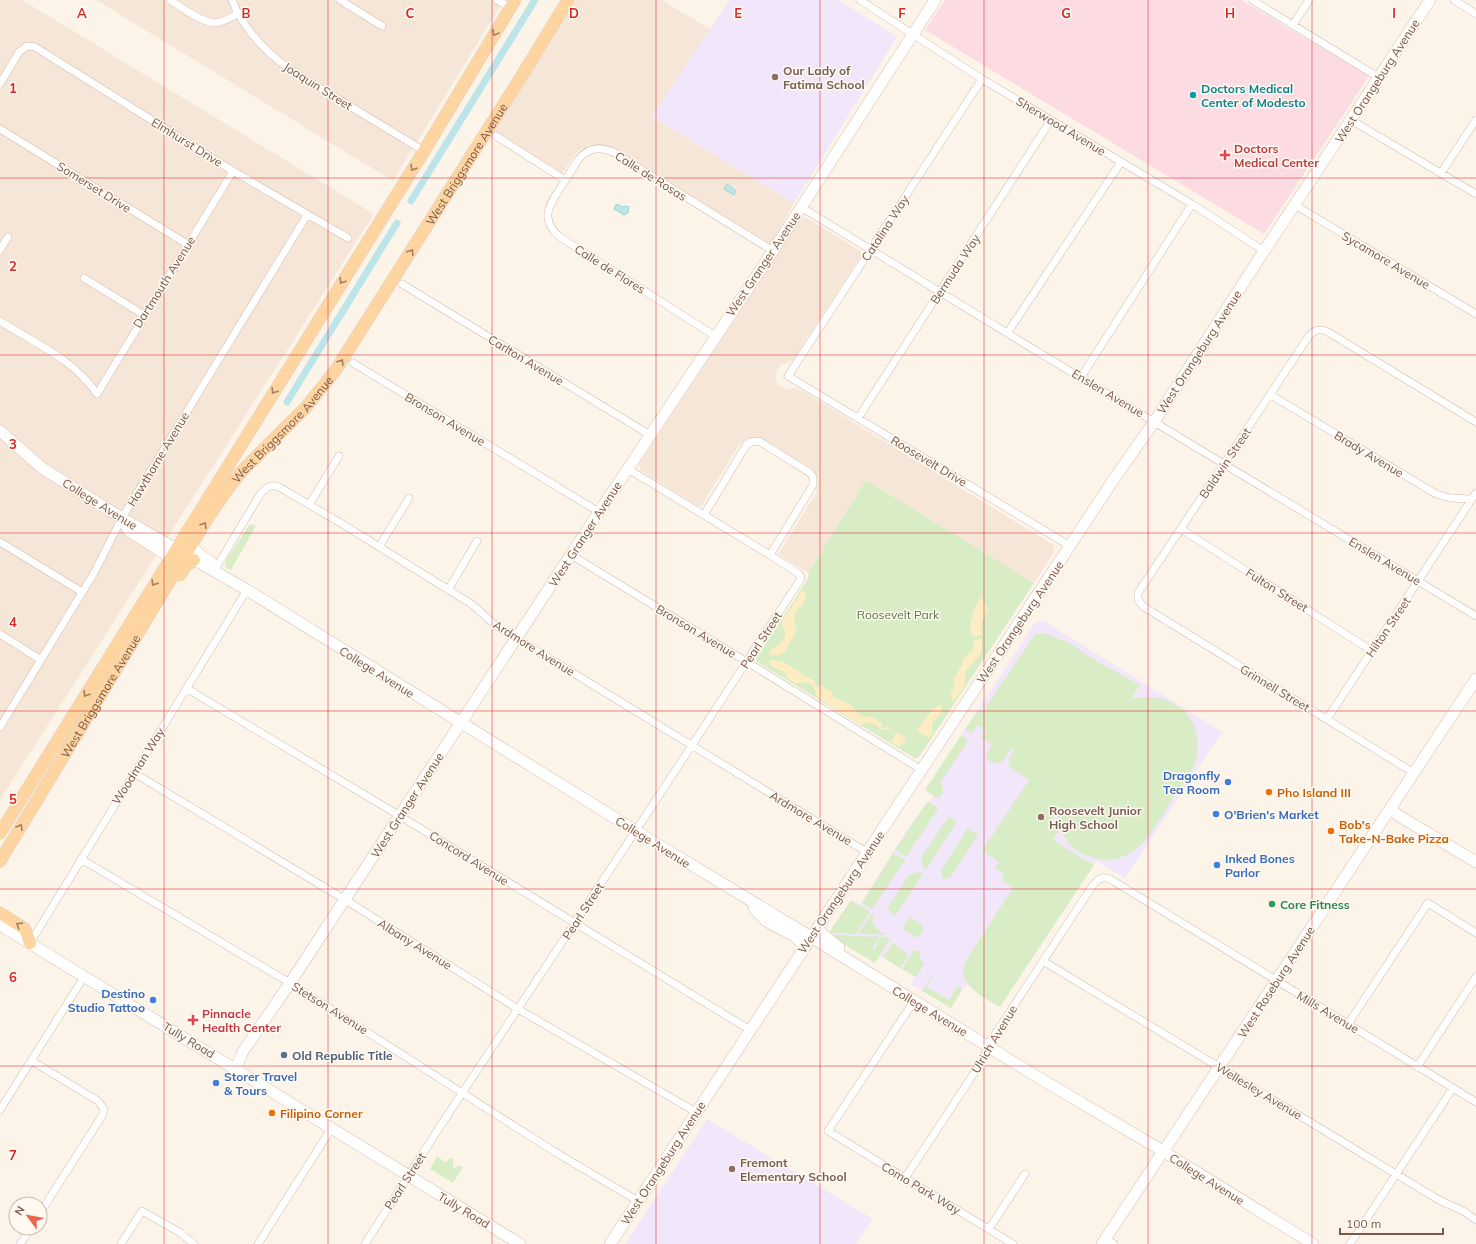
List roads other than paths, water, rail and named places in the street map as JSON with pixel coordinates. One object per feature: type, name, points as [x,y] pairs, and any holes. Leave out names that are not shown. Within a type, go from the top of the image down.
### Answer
[{"type":"main road","name":"West Briggsmore Avenue","points":[[0,833],[183,554],[234,482],[250,463],[306,407],[335,371],[522,77],[568,0]]},
{"type":"main road","name":"West Briggsmore Avenue","points":[[0,861],[513,4]]},
{"type":"main road","points":[[0,913],[25,929],[30,943]]},
{"type":"street","points":[[170,0],[202,19],[210,22],[216,23],[237,14]]},
{"type":"street","name":"Joaquin Street","points":[[232,0],[237,14],[252,34],[276,59],[292,71],[424,151]]},
{"type":"street","points":[[340,0],[382,26]]},
{"type":"street","points":[[497,0],[513,4]]},
{"type":"street","name":"Sherwood Avenue","points":[[860,0],[982,79],[1192,204],[1264,251]]},
{"type":"street","name":"West Granger Avenue","points":[[236,1069],[242,1053],[290,983],[936,0]]},
{"type":"street","points":[[1252,0],[1378,77]]},
{"type":"street","points":[[1293,25],[1309,0]]},
{"type":"street","name":"West Orangeburg Avenue","points":[[610,1244],[811,937],[1154,422],[1264,251],[1430,0]]},
{"type":"street","points":[[1454,0],[1476,14]]},
{"type":"street","name":"Elmhurst Drive","points":[[0,84],[19,52],[27,46],[38,49],[233,171],[348,238]]},
{"type":"street","name":"Catalina Way","points":[[788,376],[982,79]]},
{"type":"street","name":"Bermuda Way","points":[[858,418],[1051,120]]},
{"type":"street","points":[[1351,120],[1476,194]]},
{"type":"street","points":[[1441,173],[1476,120]]},
{"type":"street","name":"Somerset Drive","points":[[0,129],[187,244]]},
{"type":"street","points":[[496,136],[565,180]]},
{"type":"street","name":"Calle de Rosas","points":[[565,180],[584,154],[594,149],[607,149],[772,251]]},
{"type":"street","points":[[1008,332],[1121,162]]},
{"type":"street","name":"Dartmouth Avenue","points":[[0,321],[65,361],[88,381],[97,394],[187,244],[233,171]]},
{"type":"street","name":"Calle de Flores","points":[[565,180],[551,202],[548,211],[549,223],[555,233],[716,336]]},
{"type":"street","points":[[1081,377],[1192,204]]},
{"type":"street","name":"Sycamore Avenue","points":[[1295,205],[1476,314]]},
{"type":"street","name":"Enslen Avenue","points":[[801,206],[1154,422],[1476,616]]},
{"type":"street","name":"Hawthorne Avenue","points":[[0,727],[82,592],[122,518],[307,215]]},
{"type":"street","points":[[0,250],[8,237]]},
{"type":"street","points":[[84,278],[144,315]]},
{"type":"street","name":"Carlton Avenue","points":[[402,284],[650,435]]},
{"type":"street","name":"Baldwin Street","points":[[1138,600],[1140,590],[1224,463],[1271,395],[1309,336],[1318,330],[1328,332],[1476,422]]},
{"type":"street","name":"Bronson Avenue","points":[[353,363],[599,512]]},
{"type":"street","name":"Roosevelt Drive","points":[[788,376],[1070,546]]},
{"type":"street","name":"Brady Avenue","points":[[1271,395],[1436,494],[1450,498],[1475,495]]},
{"type":"street","name":"College Avenue","points":[[0,431],[42,468],[122,518],[183,554],[243,582],[247,590],[460,723],[744,898],[811,937],[1313,1244]]},
{"type":"street","points":[[628,469],[770,555],[813,485],[813,477],[810,473],[759,441],[751,442],[747,444],[704,515]]},
{"type":"street","points":[[309,505],[339,456]]},
{"type":"street","name":"Ardmore Avenue","points":[[215,568],[261,493],[266,488],[274,485],[280,487],[473,605],[496,626],[868,853]]},
{"type":"street","name":"Hilton Street","points":[[1327,719],[1475,495]]},
{"type":"street","points":[[379,547],[409,498]]},
{"type":"street","points":[[122,518],[128,530]]},
{"type":"street","points":[[115,531],[121,529],[128,530],[164,553],[200,555],[215,568]]},
{"type":"street","name":"Fulton Street","points":[[1181,529],[1372,651]]},
{"type":"street","points":[[448,590],[477,541]]},
{"type":"street","points":[[0,542],[82,592]]},
{"type":"street","name":"Bronson Avenue","points":[[571,555],[922,770]]},
{"type":"street","name":"Pearl Street","points":[[365,1244],[408,1176],[799,582],[800,577],[797,572],[770,555]]},
{"type":"street","name":"Woodman Way","points":[[30,943],[247,590]]},
{"type":"street","name":"Grinnell Street","points":[[1138,600],[1144,608],[1414,773]]},
{"type":"street","points":[[0,634],[41,660]]},
{"type":"street","name":"West Roseburg Avenue","points":[[1107,1242],[1163,1152],[1476,679]]},
{"type":"street","name":"Concord Avenue","points":[[186,688],[400,816],[750,1030]]},
{"type":"street","name":"Albany Avenue","points":[[134,773],[344,899],[518,1009],[696,1112]]},
{"type":"street","points":[[1390,809],[1399,816],[1476,862]]},
{"type":"street","points":[[0,826],[10,817]]},
{"type":"street","name":"Stetson Avenue","points":[[81,859],[290,983],[555,1152],[638,1201]]},
{"type":"street","name":"Mills Avenue","points":[[1097,880],[1101,877],[1110,879],[1476,1102]]},
{"type":"street","name":"Ulrich Avenue","points":[[905,1178],[984,1058],[987,1046],[1097,880]]},
{"type":"street","points":[[744,898],[765,920],[796,938],[802,943],[804,948]]},
{"type":"street","points":[[1348,1024],[1428,903],[1476,933]]},
{"type":"street","name":"Tully Road","points":[[2,927],[520,1244]]},
{"type":"street","points":[[818,927],[821,933],[845,950],[857,966]]},
{"type":"street","name":"Wellesley Avenue","points":[[1043,961],[1439,1200],[1465,1212],[1476,1220]]},
{"type":"street","points":[[1417,1067],[1476,976]]},
{"type":"street","points":[[0,1110],[84,977]]},
{"type":"street","name":"Como Park Way","points":[[914,1001],[828,1131],[1014,1244]]},
{"type":"street","points":[[32,1061],[98,1101],[104,1109],[102,1116],[48,1200]]},
{"type":"street","points":[[1350,1244],[1453,1088]]},
{"type":"street","points":[[258,1244],[331,1128]]},
{"type":"street","points":[[989,1229],[1025,1174]]},
{"type":"street","points":[[121,1244],[142,1211],[179,1232],[194,1244]]},
{"type":"water","points":[[727,184],[736,191],[734,195],[724,189]]},
{"type":"water","points":[[616,204],[629,207],[628,213],[624,215],[614,209]]},
{"type":"waterway","points":[[411,201],[535,0]]},
{"type":"waterway","points":[[287,402],[397,223]]},
{"type":"place","name":"Our Lady of Fatima School","points":[[775,77]]},
{"type":"place","name":"Doctors Medical Center of Modesto","points":[[1193,95]]},
{"type":"place","name":"Doctors Medical Center","points":[[1225,155]]},
{"type":"place","name":"Dragonfly Tea Room","points":[[1228,782]]},
{"type":"place","name":"Pho Island III","points":[[1269,792]]},
{"type":"place","name":"O'Brien's Market","points":[[1216,814]]},
{"type":"place","name":"Roosevelt Junior High School","points":[[1041,817]]},
{"type":"place","name":"Bob's Take-N-Bake Pizza","points":[[1331,831]]},
{"type":"place","name":"Inked Bones Parlor","points":[[1217,865]]},
{"type":"place","name":"Core Fitness","points":[[1272,904]]},
{"type":"place","name":"Destino Studio Tattoo","points":[[153,1000]]},
{"type":"place","name":"Pinnacle Health Center","points":[[193,1020]]},
{"type":"place","name":"Old Republic Title","points":[[284,1055]]},
{"type":"place","name":"Storer Travel & Tours","points":[[216,1083]]},
{"type":"place","name":"Filipino Corner","points":[[272,1113]]},
{"type":"place","name":"Fremont Elementary School","points":[[732,1169]]},
{"type":"park label","name":"Roosevelt Park","points":[[898,614]]}]
